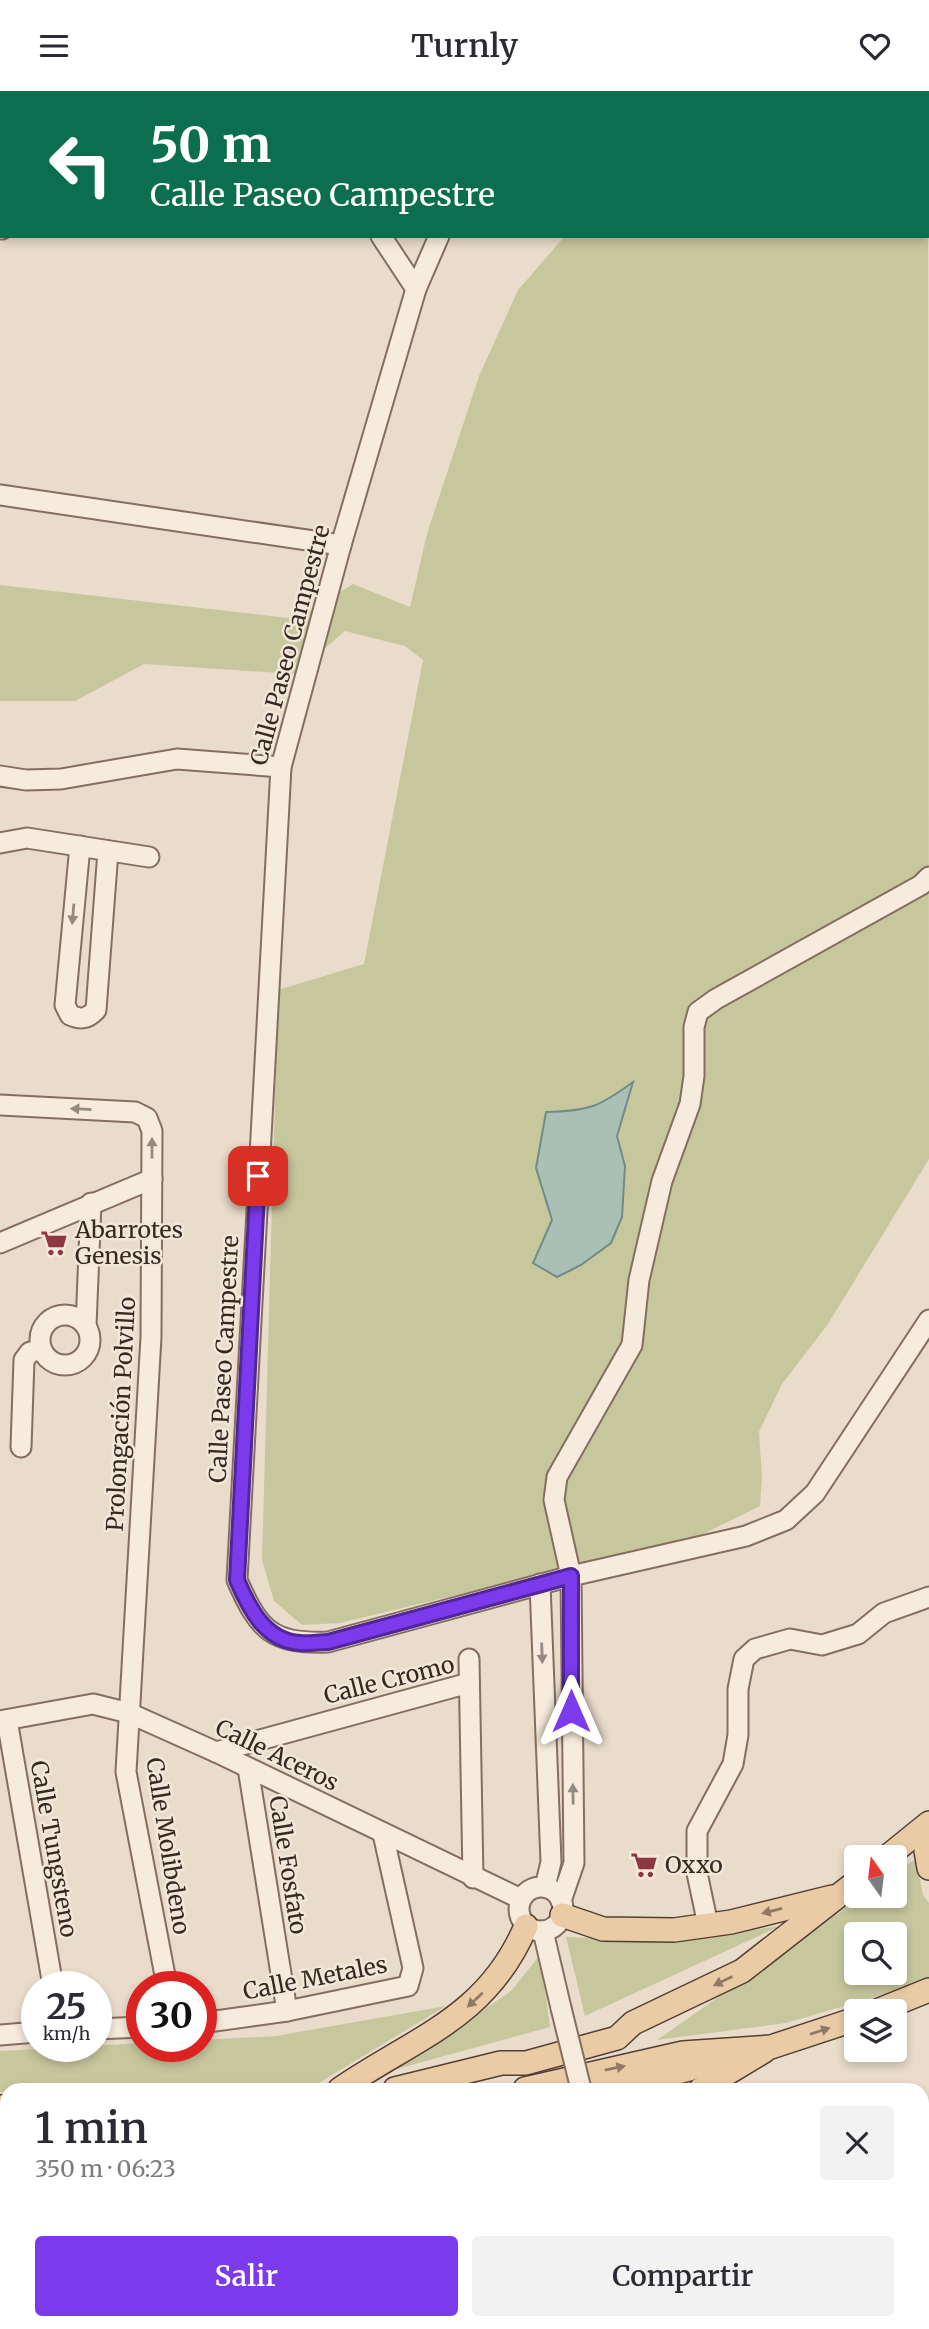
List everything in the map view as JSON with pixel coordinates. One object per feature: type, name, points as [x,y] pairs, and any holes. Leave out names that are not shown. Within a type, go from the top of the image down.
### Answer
[{"type":"main road","points":[[902,1845],[929,1823]]},
{"type":"main road","points":[[929,1843],[926,1851],[929,1868]]},
{"type":"main road","points":[[562,1908],[603,1929],[674,1930],[708,1925],[844,1890]]},
{"type":"main road","points":[[419,2083],[501,2063],[526,2063],[617,2038],[633,2023],[742,1971],[844,1891]]},
{"type":"main road","points":[[350,2083],[450,2022],[478,1999],[535,1928]]},
{"type":"main road","points":[[907,1999],[929,1990]]},
{"type":"main road","points":[[551,2083],[683,2053],[771,2047],[844,2023]]},
{"type":"main road","points":[[711,2083],[771,2047]]},
{"type":"main road","points":[[634,2083],[689,2069],[736,2051]]},
{"type":"street","points":[[382,238],[416,289]]},
{"type":"street","name":"Calle Paseo Campestre","points":[[438,238],[416,289],[341,545],[281,767],[237,1580],[249,1608],[268,1631],[297,1643],[328,1642],[571,1576],[746,1537],[786,1520],[815,1493],[929,1320]]},
{"type":"street","points":[[0,495],[341,545]]},
{"type":"street","points":[[0,776],[26,780],[61,779],[177,759],[281,767]]},
{"type":"street","points":[[0,843],[27,838],[149,857]]},
{"type":"street","points":[[79,846],[65,1005],[70,1015],[79,1019],[89,1017],[96,1010],[108,851]]},
{"type":"street","points":[[535,1928],[558,1923],[574,1863],[571,1576],[554,1500],[557,1477],[632,1345],[639,1280],[662,1181],[690,1104],[694,1076],[694,1027],[698,1013],[716,999],[920,885],[929,877]]},
{"type":"street","name":"Prolongación Polvillo","points":[[0,1105],[135,1112],[147,1118],[152,1131],[151,1336],[129,1713]]},
{"type":"street","points":[[0,1243],[152,1179]]},
{"type":"street","points":[[86,1327],[90,1203]]},
{"type":"street","points":[[55,1317],[72,1317],[86,1327],[90,1334],[88,1351],[76,1363],[59,1365],[42,1350],[41,1334],[55,1317]]},
{"type":"street","points":[[21,1447],[24,1360],[30,1352],[42,1350]]},
{"type":"street","points":[[540,1584],[551,1862],[545,1887]]},
{"type":"street","points":[[708,1925],[697,1873],[697,1831],[733,1765],[738,1735],[738,1689],[744,1659],[755,1649],[790,1639],[822,1645],[858,1634],[884,1613],[929,1597]]},
{"type":"street","points":[[469,1659],[469,1682]]},
{"type":"street","name":"Calle Cromo","points":[[216,1752],[469,1682],[474,1878]]},
{"type":"street","name":"Calle Aceros","points":[[4,1721],[93,1704],[129,1713],[521,1899]]},
{"type":"street","points":[[544,1712],[571,1711]]},
{"type":"street","name":"Calle Molibdeno","points":[[129,1713],[126,1772],[164,1971]]},
{"type":"street","name":"Calle Tungsteno","points":[[4,1721],[50,1971]]},
{"type":"street","name":"Calle Fosfato","points":[[248,1769],[287,2011]]},
{"type":"street","name":"Calle Metales","points":[[217,2020],[287,2011],[408,1986],[413,1968],[383,1834]]},
{"type":"street","points":[[562,1908],[552,1890],[545,1887],[531,1889],[521,1899],[519,1914],[535,1928],[561,2008],[580,2083]]},
{"type":"street","points":[[0,2035],[21,2033]]},
{"type":"green space","points":[[563,238],[928,238],[929,1159],[828,1324],[782,1384],[759,1432],[762,1478],[760,1506],[695,1538],[340,1623],[302,1625],[274,1601],[262,1560],[278,990],[364,964],[423,660],[405,646],[345,631],[295,674],[144,664],[75,701],[0,701],[0,585],[297,619],[353,584],[410,607],[427,534],[479,376],[518,290]]},
{"type":"green space","points":[[916,1859],[923,1895],[929,1903],[929,1978],[868,1999],[844,1999],[844,2006],[786,2023],[657,2040],[845,1908],[907,1908],[907,1865]]},
{"type":"green space","points":[[780,1926],[585,2016],[566,1937],[670,1941]]},
{"type":"green space","points":[[540,1955],[550,2027],[397,2069],[511,1991]]},
{"type":"green space","points":[[446,2006],[319,2083],[0,2083],[0,2051],[21,2050],[21,2062],[112,2062],[112,2045],[126,2044],[126,2062],[217,2062],[217,2039],[276,2036]]},
{"type":"shaded area","points":[[633,1082],[617,1136],[625,1166],[622,1217],[611,1243],[581,1265],[557,1277],[533,1263],[552,1220],[536,1168],[546,1112],[593,1106]]},
{"type":"place","name":"Abarrotes Genesis","points":[[54,1243]]},
{"type":"place","name":"Oxxo","points":[[644,1865]]},
{"type":"route","points":[[258,1176],[237,1580],[249,1608],[268,1631],[297,1643],[328,1642],[571,1576],[571,1711]]}]
